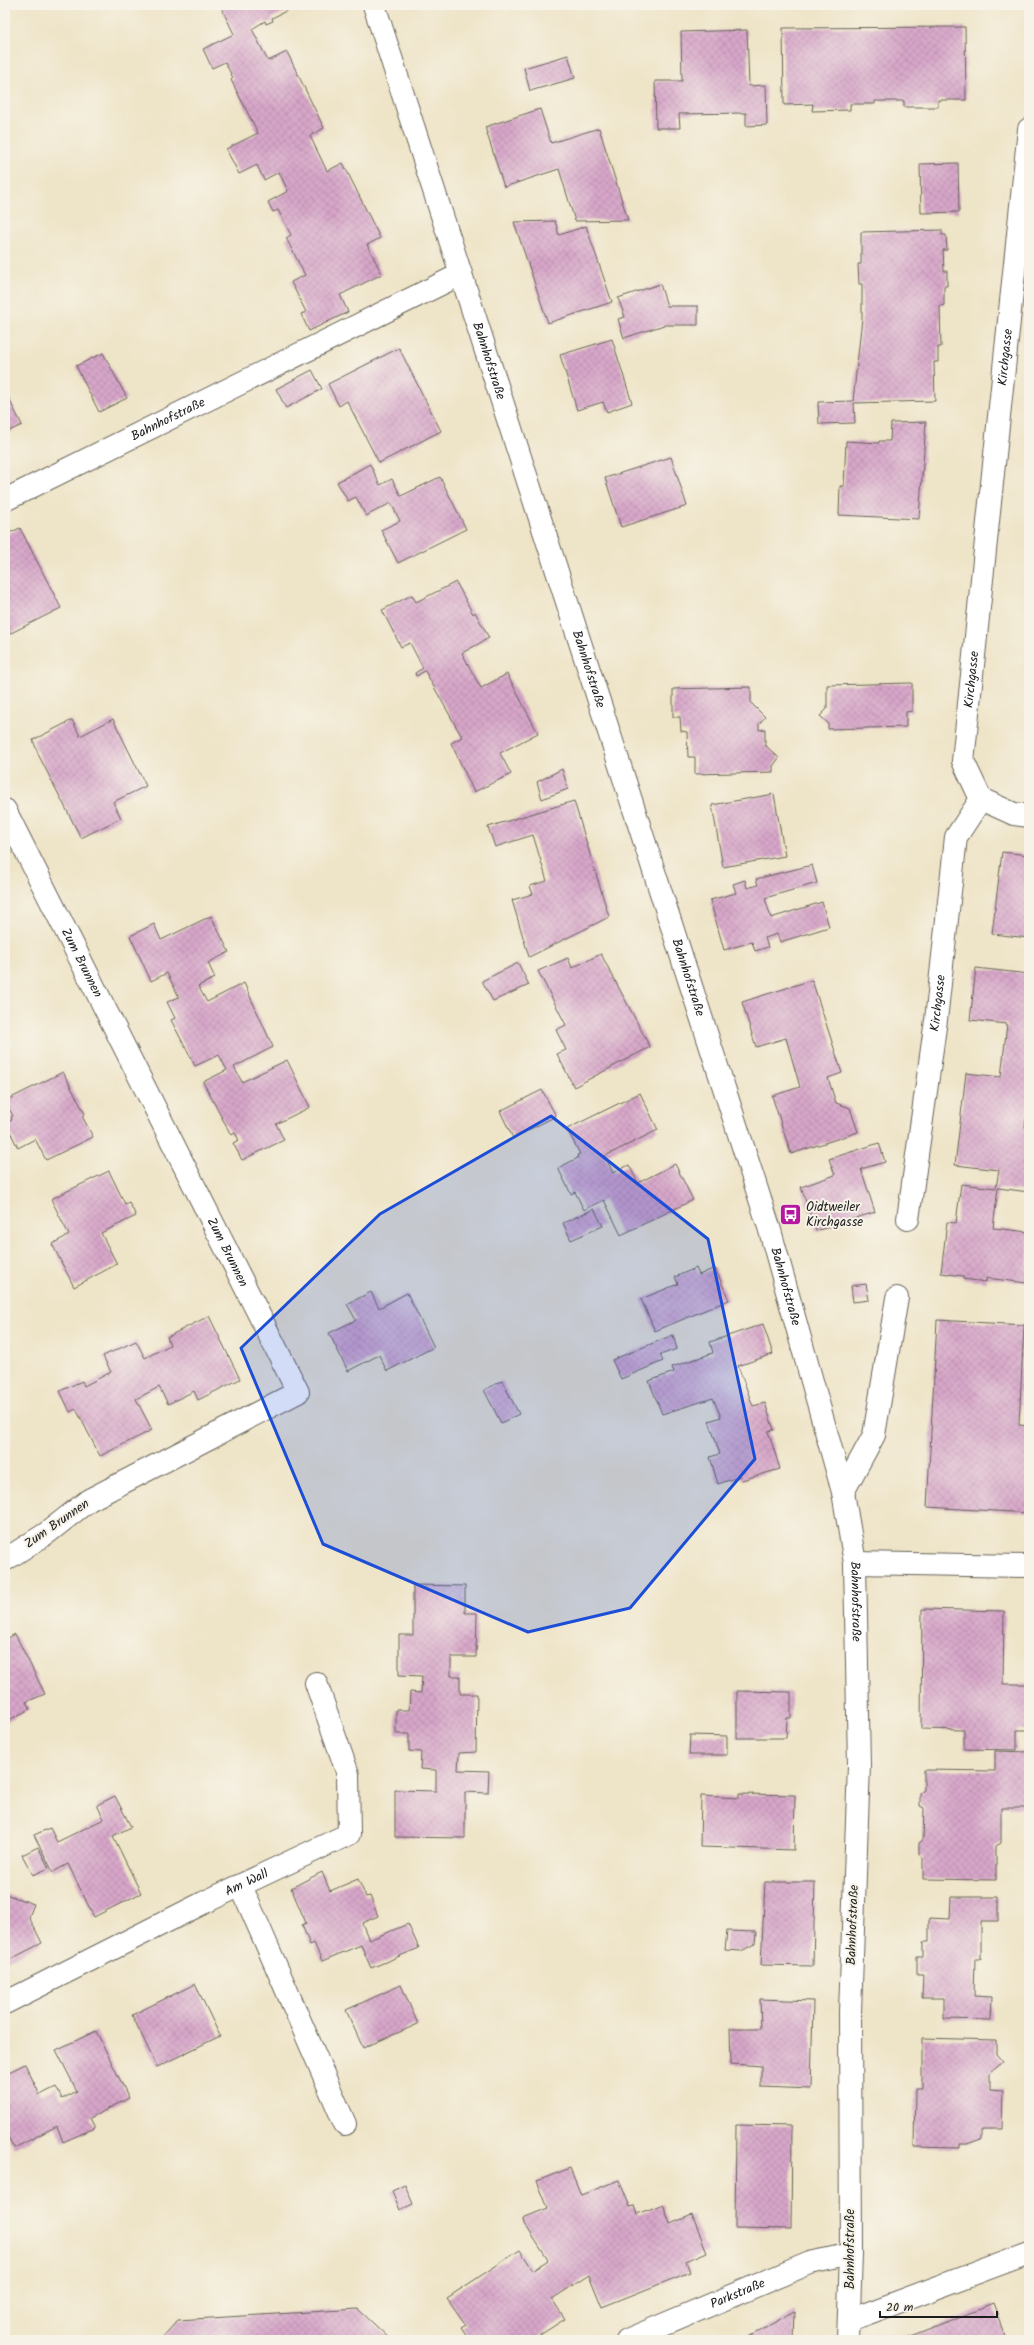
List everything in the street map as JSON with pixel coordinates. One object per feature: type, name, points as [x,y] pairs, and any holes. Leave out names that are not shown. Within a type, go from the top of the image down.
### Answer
[{"type":"street","name":"Bahnhofstraße","points":[[374,5],[769,1227],[843,1492],[855,1563],[859,1765],[850,2012],[851,2254],[849,2330]]},
{"type":"street","name":"Kirchgasse","points":[[908,1219],[936,1020],[956,837],[981,799],[963,761],[1029,129]]},
{"type":"street","name":"Bahnhofstraße","points":[[5,500],[460,274]]},
{"type":"street","points":[[981,799],[1014,814],[1029,816]]},
{"type":"street","name":"Zum Brunnen","points":[[5,810],[298,1392],[89,1500],[47,1533],[5,1560]]},
{"type":"street","points":[[843,1492],[874,1435],[897,1298]]},
{"type":"street","points":[[855,1563],[1029,1566]]},
{"type":"street","name":"Am Wall","points":[[5,2003],[349,1834],[348,1774],[316,1683]]},
{"type":"street","points":[[241,1886],[345,2124]]},
{"type":"street","points":[[849,2330],[1029,2253]]},
{"type":"street","name":"Parkstraße","points":[[627,2340],[810,2263],[851,2254]]},
{"type":"highlighted area","points":[[551,1116],[708,1239],[755,1459],[630,1608],[528,1632],[323,1544],[241,1348],[380,1214]]},
{"type":"building","points":[[220,5],[298,5],[272,18],[273,21],[266,24],[265,21],[252,29],[268,61],[287,52],[324,128],[310,136],[327,171],[343,163],[380,238],[367,245],[382,274],[340,295],[348,312],[309,331],[301,314],[306,312],[291,282],[305,275],[286,238],[291,235],[278,210],[273,212],[268,202],[288,191],[279,172],[264,180],[257,165],[239,174],[226,149],[258,133],[231,80],[233,78],[225,62],[212,68],[203,49],[234,34]]},
{"type":"building","points":[[965,27],[966,100],[938,100],[938,107],[904,107],[904,101],[875,101],[875,104],[850,104],[850,110],[812,111],[813,104],[784,105],[783,28]]},
{"type":"building","points":[[747,30],[749,86],[766,85],[767,125],[746,126],[746,113],[679,114],[680,128],[656,128],[655,81],[682,81],[681,32]]},
{"type":"building","points":[[568,55],[575,78],[530,91],[524,68]]},
{"type":"building","points":[[540,109],[551,143],[599,128],[628,220],[575,221],[559,169],[504,187],[485,127]]},
{"type":"building","points":[[958,163],[959,212],[921,213],[920,164]]},
{"type":"building","points":[[555,221],[559,235],[586,226],[612,302],[548,323],[514,222]]},
{"type":"building","points":[[942,230],[942,235],[946,235],[947,250],[943,250],[944,271],[947,271],[947,286],[944,286],[944,305],[940,306],[941,347],[938,347],[938,362],[934,362],[935,401],[854,403],[855,423],[819,424],[818,402],[853,401],[862,318],[862,284],[859,284],[858,264],[861,264],[861,232]]},
{"type":"building","points":[[660,284],[667,306],[698,306],[698,325],[664,325],[624,338],[618,319],[625,317],[618,298]]},
{"type":"building","points":[[612,339],[632,403],[607,412],[603,402],[577,410],[560,355]]},
{"type":"building","points":[[399,348],[441,431],[379,463],[347,401],[339,406],[328,384]]},
{"type":"building","points":[[103,353],[127,398],[99,412],[76,366]]},
{"type":"building","points":[[312,370],[322,389],[286,408],[276,389]]},
{"type":"building","points":[[5,391],[22,425],[5,433]]},
{"type":"building","points":[[926,422],[919,519],[839,515],[840,486],[844,486],[846,441],[879,443],[879,441],[890,441],[891,423]]},
{"type":"building","points":[[671,457],[687,506],[621,527],[605,478]]},
{"type":"building","points":[[370,464],[380,485],[392,479],[401,496],[440,477],[466,529],[398,563],[381,530],[400,521],[391,503],[366,516],[356,497],[348,501],[337,482]]},
{"type":"building","points":[[20,528],[61,608],[5,636],[5,535]]},
{"type":"building","points":[[456,582],[473,614],[475,612],[489,638],[462,653],[472,672],[481,688],[507,674],[538,733],[500,753],[511,774],[474,792],[451,743],[462,737],[425,671],[416,676],[415,673],[423,668],[410,643],[401,647],[382,610],[412,595],[416,602]]},
{"type":"building","points":[[1029,644],[1029,670],[1025,669]]},
{"type":"building","points":[[912,683],[912,711],[906,712],[906,727],[828,729],[828,723],[820,716],[827,709],[827,685]]},
{"type":"building","points":[[751,687],[751,703],[765,717],[759,724],[759,730],[765,729],[765,745],[779,758],[773,766],[773,772],[695,774],[695,757],[688,757],[687,732],[681,731],[680,717],[673,717],[673,689]]},
{"type":"building","points":[[113,719],[146,786],[113,802],[121,818],[81,838],[39,756],[33,740],[72,720],[80,736]]},
{"type":"building","points":[[562,769],[568,789],[542,799],[537,782]]},
{"type":"building","points":[[774,794],[785,856],[723,867],[712,805]]},
{"type":"building","points":[[574,801],[609,917],[529,957],[512,900],[533,894],[530,886],[547,881],[533,835],[495,847],[488,827]]},
{"type":"building","points":[[1002,852],[1029,855],[1029,938],[992,934]]},
{"type":"building","points":[[812,865],[817,883],[765,898],[771,918],[822,902],[829,927],[780,942],[777,934],[765,938],[768,947],[755,951],[752,942],[724,950],[710,900],[736,893],[733,884],[745,880],[747,888],[758,885],[756,879]]},
{"type":"building","points":[[211,916],[229,952],[208,963],[215,978],[198,986],[207,1002],[244,983],[273,1047],[234,1067],[242,1082],[287,1060],[310,1107],[276,1124],[284,1140],[242,1160],[233,1143],[239,1140],[235,1133],[231,1135],[203,1082],[227,1070],[219,1055],[195,1066],[171,1020],[175,1018],[167,1002],[179,997],[167,973],[151,981],[130,936],[154,924],[161,940]]},
{"type":"building","points":[[601,954],[650,1047],[574,1087],[557,1054],[566,1050],[556,1030],[566,1025],[538,971],[568,958],[572,968]]},
{"type":"building","points":[[518,963],[529,985],[493,1001],[482,981]]},
{"type":"building","points":[[976,968],[1029,974],[1029,1095],[1025,1127],[1029,1127],[1026,1164],[1029,1165],[1029,1192],[998,1188],[993,1228],[1029,1232],[1027,1283],[986,1278],[986,1282],[963,1279],[963,1276],[941,1273],[947,1222],[956,1223],[961,1184],[996,1188],[999,1170],[955,1165],[966,1073],[1001,1077],[1007,1024],[970,1020]]},
{"type":"building","points":[[812,980],[842,1073],[828,1078],[836,1103],[850,1108],[858,1132],[791,1154],[772,1096],[800,1087],[786,1038],[756,1047],[742,1002]]},
{"type":"building","points":[[63,1072],[85,1114],[82,1116],[93,1137],[46,1160],[35,1139],[18,1148],[6,1123],[12,1120],[11,1117],[13,1116],[5,1101]]},
{"type":"building","points":[[542,1090],[556,1116],[513,1138],[500,1111]]},
{"type":"building","points":[[640,1093],[658,1130],[605,1156],[613,1173],[629,1165],[638,1183],[675,1164],[693,1200],[621,1235],[604,1200],[584,1210],[575,1192],[571,1194],[558,1168],[578,1158],[577,1155],[580,1154],[567,1129]]},
{"type":"building","points":[[879,1143],[885,1162],[861,1169],[875,1212],[816,1231],[801,1187],[835,1175],[829,1159]]},
{"type":"building","points":[[109,1171],[125,1204],[129,1202],[136,1216],[101,1233],[117,1264],[74,1287],[52,1244],[69,1235],[51,1199]]},
{"type":"building","points":[[594,1209],[603,1226],[571,1240],[563,1223]]},
{"type":"building","points":[[696,1268],[699,1275],[715,1268],[729,1300],[655,1331],[641,1299],[678,1284],[675,1277]]},
{"type":"building","points":[[866,1284],[869,1300],[853,1302],[851,1286]]},
{"type":"building","points":[[371,1292],[379,1308],[407,1293],[434,1347],[387,1371],[379,1355],[348,1371],[329,1333],[356,1320],[347,1304]]},
{"type":"building","points":[[209,1316],[240,1379],[198,1400],[194,1391],[168,1404],[159,1387],[136,1399],[152,1430],[100,1456],[76,1409],[70,1412],[60,1391],[82,1381],[84,1386],[111,1372],[103,1356],[136,1341],[145,1358],[170,1345],[167,1337]]},
{"type":"building","points":[[937,1320],[1024,1325],[1019,1425],[1029,1426],[1029,1513],[927,1507]]},
{"type":"building","points":[[763,1324],[773,1354],[738,1366],[753,1406],[765,1403],[774,1430],[768,1431],[780,1469],[742,1480],[741,1476],[718,1484],[710,1457],[720,1454],[709,1421],[721,1417],[713,1398],[662,1414],[649,1381],[674,1372],[672,1367],[713,1353],[710,1342]]},
{"type":"building","points":[[673,1335],[677,1349],[660,1355],[663,1361],[621,1379],[612,1360]]},
{"type":"building","points":[[502,1381],[519,1414],[501,1423],[484,1390]]},
{"type":"building","points":[[413,1585],[465,1586],[465,1613],[477,1613],[476,1657],[451,1657],[451,1676],[460,1676],[460,1694],[477,1694],[476,1752],[459,1753],[458,1770],[489,1771],[488,1793],[465,1792],[465,1838],[395,1837],[395,1790],[436,1791],[436,1770],[420,1769],[421,1752],[409,1751],[409,1734],[396,1734],[396,1710],[409,1710],[410,1692],[421,1693],[422,1676],[399,1675],[399,1635],[413,1635]]},
{"type":"building","points":[[922,1609],[1004,1611],[1003,1684],[1029,1684],[1029,1730],[1017,1730],[1017,1750],[964,1749],[964,1730],[921,1729]]},
{"type":"building","points":[[15,1634],[45,1694],[26,1702],[30,1709],[5,1722],[5,1640]]},
{"type":"building","points":[[737,1691],[791,1692],[791,1718],[787,1718],[786,1738],[737,1738]]},
{"type":"building","points":[[690,1735],[727,1736],[727,1755],[689,1755]]},
{"type":"building","points":[[995,1751],[1029,1752],[1029,1808],[1001,1808],[1001,1843],[996,1846],[996,1880],[923,1879],[923,1858],[919,1855],[919,1843],[923,1840],[924,1808],[920,1806],[920,1793],[924,1790],[924,1770],[995,1771]]},
{"type":"building","points":[[739,1794],[795,1795],[794,1850],[700,1847],[701,1796],[739,1798]]},
{"type":"building","points":[[115,1796],[131,1827],[113,1836],[141,1893],[94,1917],[68,1864],[53,1872],[34,1835],[50,1828],[57,1842],[104,1819],[97,1805]]},
{"type":"building","points":[[38,1847],[49,1868],[33,1875],[22,1855]]},
{"type":"building","points":[[322,1872],[330,1891],[358,1879],[366,1897],[370,1896],[378,1916],[362,1923],[369,1940],[408,1924],[419,1948],[371,1968],[361,1945],[322,1961],[314,1943],[310,1945],[302,1925],[306,1923],[291,1888]]},
{"type":"building","points":[[765,1882],[815,1882],[813,1966],[761,1965]]},
{"type":"building","points":[[5,1894],[34,1904],[29,1917],[42,1943],[5,1962]]},
{"type":"building","points":[[951,1897],[998,1897],[998,1921],[981,1921],[981,1959],[975,1959],[974,1996],[992,1997],[991,2020],[944,2019],[944,1998],[922,1998],[923,1974],[917,1974],[917,1957],[923,1957],[923,1942],[929,1942],[929,1918],[950,1919]]},
{"type":"building","points":[[727,1931],[756,1932],[755,1944],[741,1951],[725,1950]]},
{"type":"building","points":[[195,1984],[220,2036],[157,2067],[132,2015]]},
{"type":"building","points":[[401,1985],[418,2024],[363,2048],[346,2010]]},
{"type":"building","points":[[760,1999],[813,2001],[811,2089],[761,2087],[761,2066],[731,2064],[730,2028],[761,2028]]},
{"type":"building","points":[[96,2031],[129,2098],[90,2118],[95,2128],[63,2142],[57,2126],[14,2148],[5,2131],[5,2074],[25,2064],[40,2095],[56,2087],[62,2099],[77,2091],[56,2050]]},
{"type":"building","points":[[922,2038],[996,2040],[996,2054],[1003,2062],[990,2073],[990,2089],[1003,2090],[1002,2129],[981,2129],[981,2139],[967,2144],[959,2144],[959,2148],[914,2147],[915,2088],[922,2088]]},
{"type":"building","points":[[736,2125],[792,2126],[791,2229],[735,2228]]},
{"type":"building","points":[[570,2168],[581,2195],[619,2180],[630,2207],[635,2206],[638,2214],[663,2204],[670,2224],[692,2215],[707,2252],[686,2261],[690,2272],[602,2307],[589,2275],[552,2299],[565,2319],[532,2340],[469,2340],[461,2328],[466,2325],[447,2298],[520,2250],[533,2270],[548,2260],[524,2223],[523,2218],[548,2208],[537,2181]]},
{"type":"building","points":[[405,2185],[413,2204],[400,2210],[392,2191]]},
{"type":"building","points":[[993,2304],[1007,2340],[903,2340],[946,2323]]},
{"type":"building","points":[[358,2309],[391,2340],[160,2340],[178,2320]]},
{"type":"building","points":[[795,2311],[794,2340],[743,2340]]},
{"type":"place","name":"Oidtweiler Kirchgasse","points":[[790,1214]]}]
